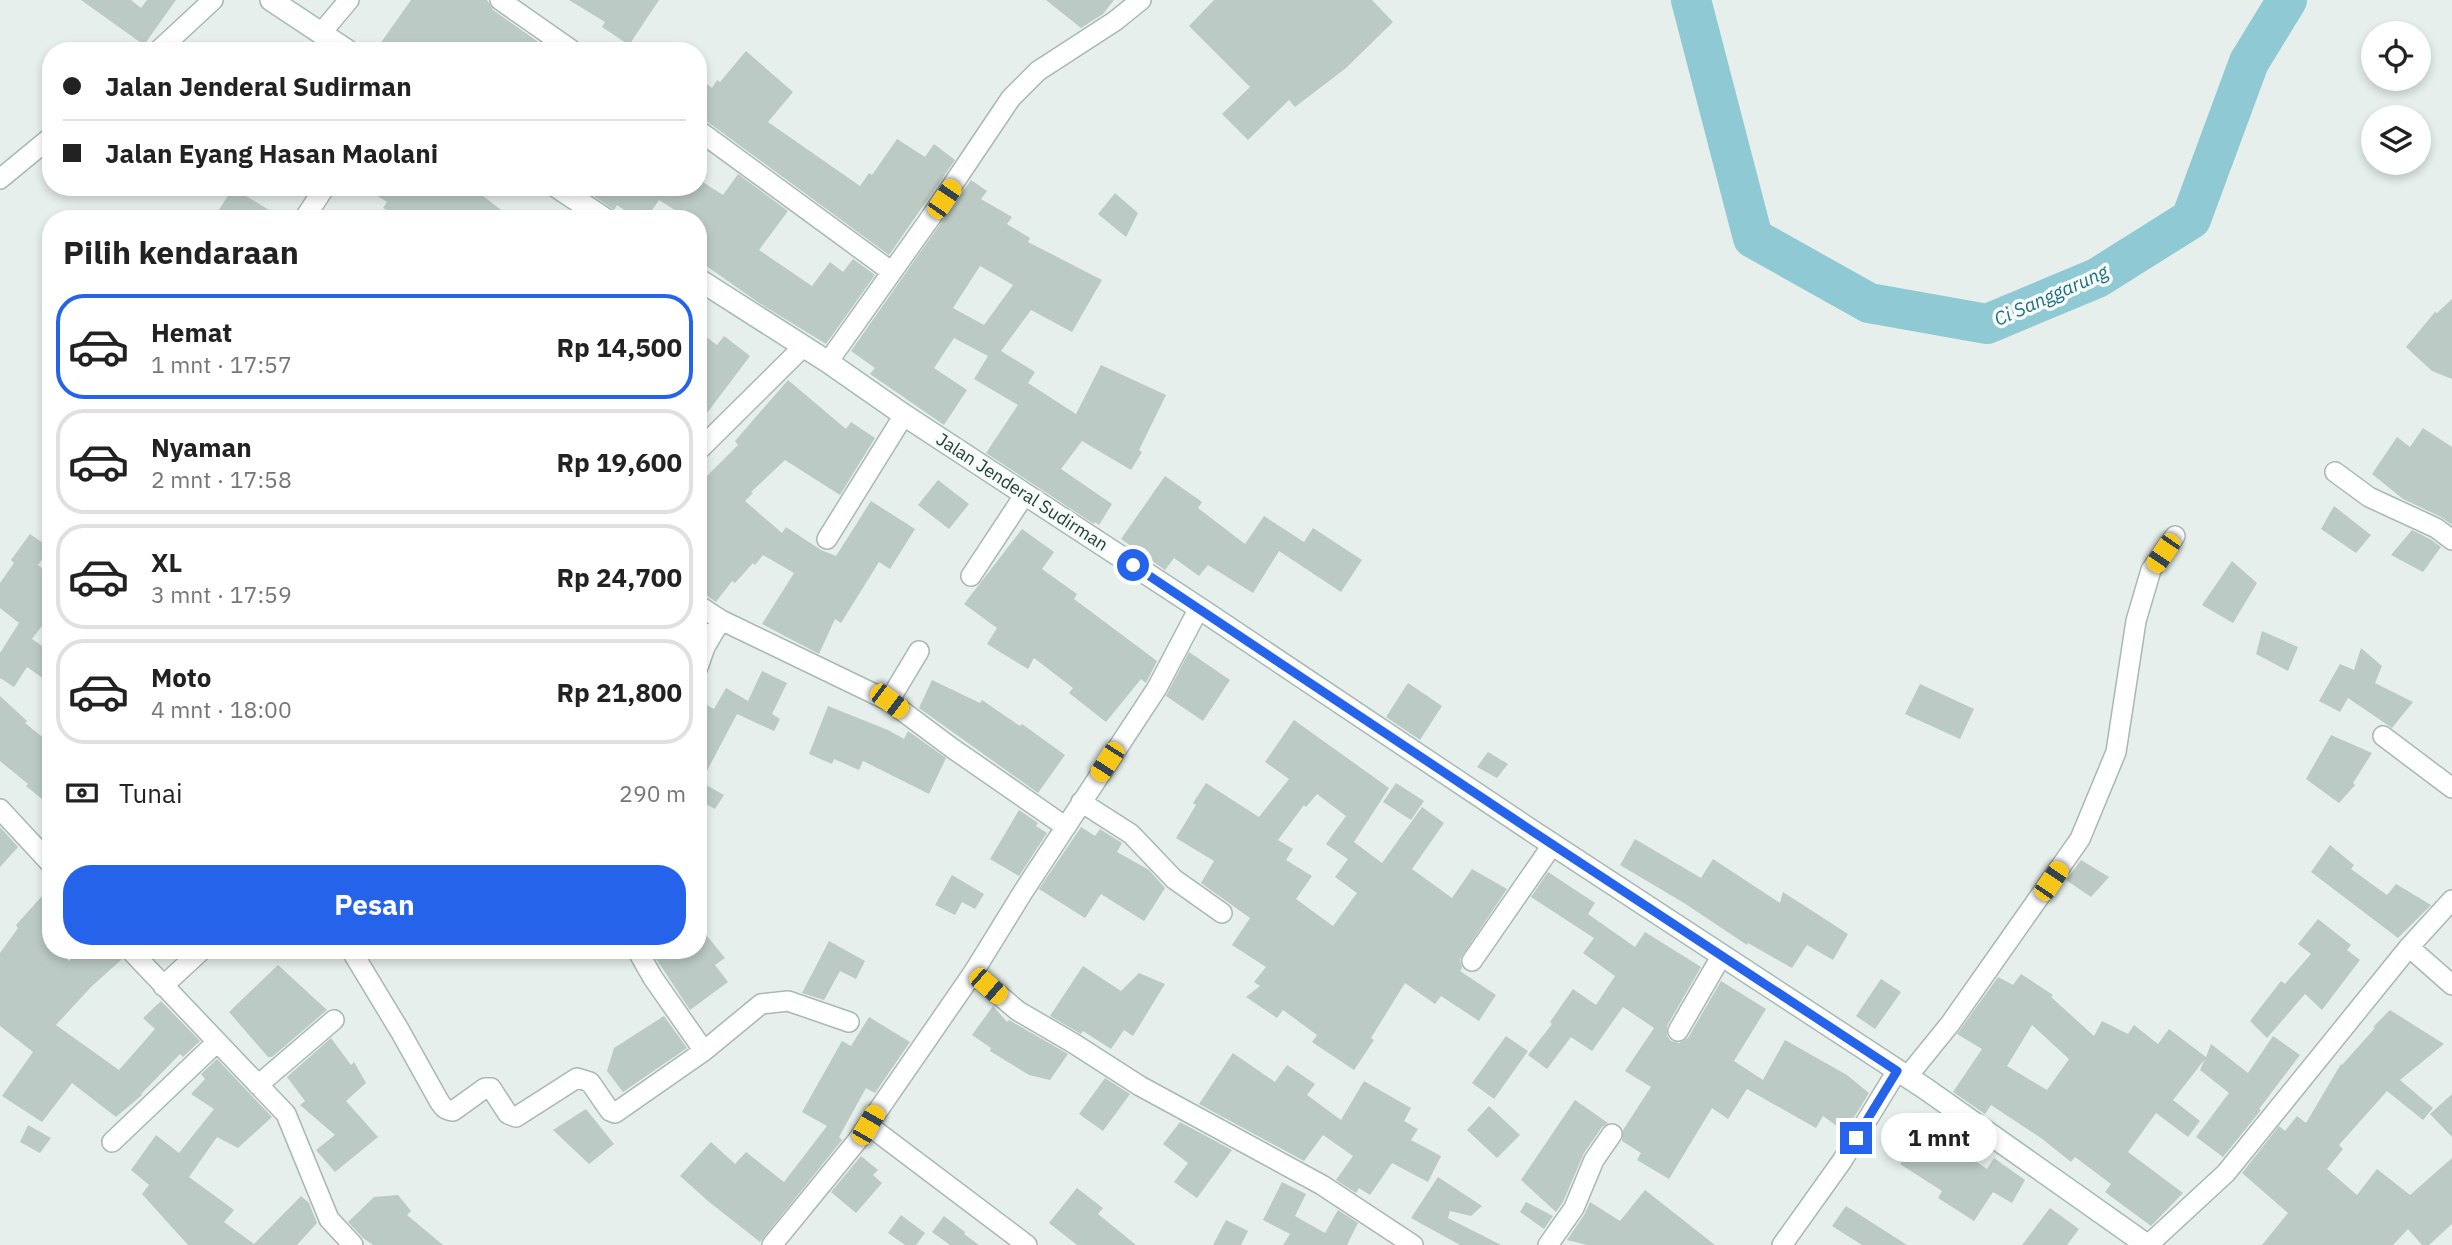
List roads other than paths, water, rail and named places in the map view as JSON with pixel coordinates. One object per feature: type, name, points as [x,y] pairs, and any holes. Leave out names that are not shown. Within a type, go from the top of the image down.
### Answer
[{"type":"main road","points":[[271,0],[334,42]]},
{"type":"main road","points":[[570,196],[592,210]]},
{"type":"main road","name":"Jalan Jenderal Sudirman","points":[[707,285],[828,362],[904,415],[1902,1074],[2147,1245]]},
{"type":"street","points":[[168,42],[213,0]]},
{"type":"street","points":[[321,33],[349,0]]},
{"type":"street","points":[[500,0],[560,42]]},
{"type":"street","points":[[828,362],[1011,98],[1038,71],[1141,0]]},
{"type":"street","points":[[707,137],[892,272]]},
{"type":"street","points":[[0,179],[42,144]]},
{"type":"street","points":[[707,442],[803,347]]},
{"type":"street","points":[[827,539],[904,415]]},
{"type":"street","points":[[2335,472],[2369,498],[2436,528],[2452,540]]},
{"type":"street","points":[[971,576],[1024,494]]},
{"type":"street","points":[[1782,1245],[1902,1074],[1958,1013],[2080,839],[2116,752],[2136,621],[2151,570],[2175,536]]},
{"type":"street","points":[[772,1245],[868,1125],[973,973],[1157,688],[1199,608]]},
{"type":"street","points":[[707,611],[889,701],[1066,827]]},
{"type":"street","points":[[707,644],[722,620]]},
{"type":"street","points":[[889,701],[919,651]]},
{"type":"street","points":[[2383,736],[2452,788]]},
{"type":"street","points":[[1081,802],[1131,834],[1174,879],[1222,913]]},
{"type":"street","points":[[0,809],[42,854]]},
{"type":"street","points":[[1472,961],[1553,844]]},
{"type":"street","points":[[2147,1245],[2226,1173],[2409,947],[2452,900]]},
{"type":"street","points":[[2409,947],[2452,985]]},
{"type":"street","points":[[1678,1031],[1722,955]]},
{"type":"street","points":[[138,959],[286,1114],[329,1219],[353,1245]]},
{"type":"street","points":[[163,986],[192,959]]},
{"type":"street","points":[[356,959],[439,1101],[444,1109],[449,1111],[453,1111],[485,1088],[491,1088],[508,1114],[516,1117],[577,1078],[590,1082],[610,1111],[615,1113],[704,1051],[761,1004],[788,1001],[849,1022]]},
{"type":"street","points":[[642,959],[704,1051]]},
{"type":"street","points":[[973,973],[1018,1011],[1140,1086],[1322,1185],[1412,1245]]},
{"type":"street","points":[[258,1085],[334,1020]]},
{"type":"street","points":[[112,1142],[217,1042]]},
{"type":"street","points":[[868,1125],[1027,1245]]},
{"type":"street","points":[[1548,1245],[1574,1208],[1594,1160],[1612,1134]]},
{"type":"waterway","name":"Ci Sanggarung","points":[[1691,0],[1753,238],[1869,303],[1987,324],[2097,278],[2191,219],[2249,62],[2287,0]]}]
